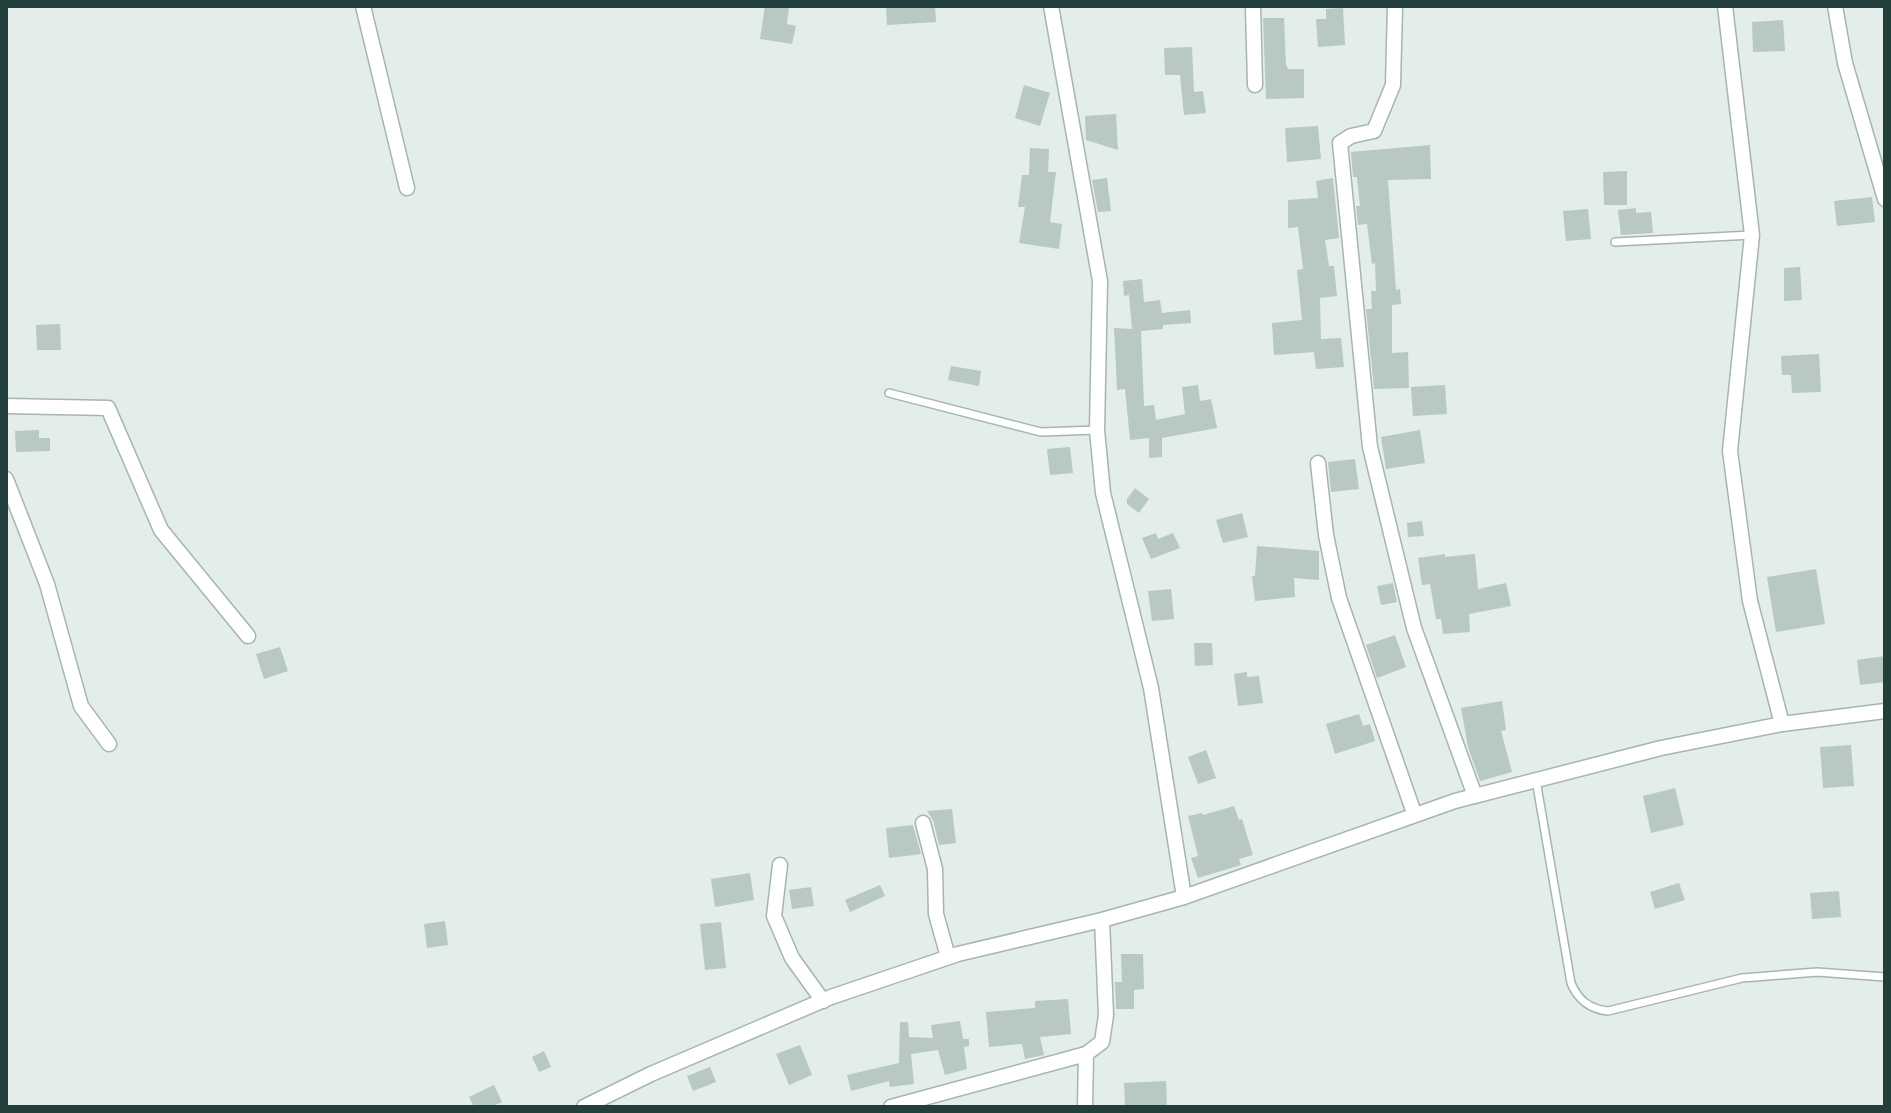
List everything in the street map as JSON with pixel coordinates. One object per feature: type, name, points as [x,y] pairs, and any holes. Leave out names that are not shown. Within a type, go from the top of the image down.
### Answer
[{"type":"street","points":[[363,6],[407,188]]},
{"type":"street","points":[[1051,6],[1100,281],[1097,430],[1103,493],[1151,688],[1184,897]]},
{"type":"street","points":[[1253,6],[1255,85]]},
{"type":"street","points":[[1395,6],[1393,85],[1382,116],[1374,131],[1351,136],[1340,143],[1345,203],[1370,447],[1414,628],[1475,796]]},
{"type":"street","points":[[1725,6],[1752,235],[1730,451],[1750,601],[1782,724]]},
{"type":"street","points":[[1835,6],[1845,63],[1885,199]]},
{"type":"street","points":[[6,406],[108,408],[161,530],[248,636]]},
{"type":"street","points":[[1318,463],[1326,535],[1339,598],[1414,813]]},
{"type":"street","points":[[6,479],[47,584],[81,706],[109,744]]},
{"type":"street","points":[[584,1107],[651,1074],[823,1001],[948,957],[1184,897],[1414,813],[1661,748],[1782,724],[1885,711]]},
{"type":"street","points":[[923,823],[935,869],[936,914],[948,957]]},
{"type":"street","points":[[780,865],[774,916],[792,958],[823,1001]]},
{"type":"street","points":[[891,1107],[1086,1054],[1102,1042],[1106,1015],[1102,920]]},
{"type":"street","points":[[1085,1107],[1086,1054]]},
{"type":"lane","points":[[1615,242],[1752,235]]},
{"type":"lane","points":[[889,393],[1041,432],[1097,430]]},
{"type":"lane","points":[[1536,780],[1571,983],[1587,1005],[1608,1011],[1742,978],[1817,972],[1885,977]]},
{"type":"building","points":[[765,6],[789,6],[787,24],[796,26],[792,44],[760,39]]},
{"type":"building","points":[[886,6],[935,6],[936,22],[887,25]]},
{"type":"building","points":[[1343,8],[1345,45],[1318,47],[1316,19],[1326,19],[1326,9]]},
{"type":"building","points":[[1263,18],[1284,18],[1286,64],[1288,69],[1304,69],[1304,98],[1266,99]]},
{"type":"building","points":[[1783,20],[1785,51],[1753,52],[1752,22]]},
{"type":"building","points":[[1192,47],[1194,92],[1203,91],[1206,113],[1184,115],[1180,75],[1165,75],[1164,48]]},
{"type":"building","points":[[1024,85],[1050,93],[1040,126],[1015,118]]},
{"type":"building","points":[[1116,114],[1118,150],[1086,140],[1085,116]]},
{"type":"building","points":[[1318,126],[1321,159],[1287,162],[1285,128]]},
{"type":"building","points":[[1430,145],[1431,179],[1388,180],[1396,290],[1400,289],[1401,304],[1392,305],[1392,353],[1408,352],[1409,388],[1374,389],[1366,309],[1372,309],[1371,291],[1376,291],[1375,263],[1372,264],[1367,224],[1358,225],[1356,206],[1360,206],[1351,152]]},
{"type":"building","points":[[1030,148],[1049,149],[1048,172],[1056,172],[1050,222],[1062,224],[1059,249],[1019,243],[1025,207],[1018,207],[1022,175],[1029,175]]},
{"type":"building","points":[[1627,171],[1627,205],[1604,205],[1603,172]]},
{"type":"building","points":[[1107,178],[1111,211],[1098,212],[1092,180]]},
{"type":"building","points":[[1333,178],[1339,238],[1325,240],[1329,266],[1334,266],[1337,296],[1320,298],[1321,339],[1341,338],[1344,367],[1316,369],[1314,352],[1274,355],[1272,323],[1302,320],[1297,270],[1303,269],[1298,227],[1288,228],[1288,200],[1318,198],[1316,181]]},
{"type":"building","points":[[1872,197],[1875,222],[1837,226],[1834,201]]},
{"type":"building","points":[[1636,208],[1636,213],[1651,212],[1653,233],[1621,235],[1618,210]]},
{"type":"building","points":[[1588,209],[1591,239],[1566,241],[1563,211]]},
{"type":"building","points":[[1800,267],[1802,300],[1784,301],[1784,268]]},
{"type":"building","points":[[1142,279],[1144,302],[1160,300],[1162,313],[1190,310],[1191,323],[1163,325],[1163,329],[1141,331],[1144,406],[1154,405],[1156,420],[1185,414],[1182,387],[1198,385],[1200,401],[1211,399],[1217,428],[1162,438],[1162,457],[1149,458],[1149,438],[1130,440],[1125,389],[1117,390],[1114,328],[1132,329],[1129,295],[1124,296],[1123,281]]},
{"type":"building","points":[[60,324],[61,350],[37,350],[36,325]]},
{"type":"building","points":[[1819,354],[1821,392],[1792,393],[1791,375],[1782,375],[1781,356]]},
{"type":"building","points":[[951,366],[981,371],[979,386],[948,380]]},
{"type":"building","points":[[1445,385],[1447,414],[1413,416],[1411,387]]},
{"type":"building","points":[[39,430],[39,438],[50,438],[50,451],[16,452],[15,431]]},
{"type":"building","points":[[1420,430],[1425,463],[1386,469],[1381,437]]},
{"type":"building","points":[[1070,447],[1073,473],[1050,475],[1047,449]]},
{"type":"building","points":[[1355,459],[1359,489],[1331,492],[1328,462]]},
{"type":"building","points":[[1135,488],[1149,499],[1139,513],[1127,504]]},
{"type":"building","points":[[1242,513],[1248,537],[1223,543],[1216,520]]},
{"type":"building","points":[[1422,521],[1424,536],[1408,537],[1407,523]]},
{"type":"building","points":[[1156,533],[1158,539],[1173,533],[1180,548],[1151,559],[1142,538]]},
{"type":"building","points":[[1257,546],[1319,551],[1319,580],[1294,578],[1295,597],[1255,601],[1252,576],[1255,576]]},
{"type":"building","points":[[1445,554],[1445,557],[1475,554],[1478,589],[1506,583],[1511,606],[1469,614],[1470,632],[1443,634],[1441,619],[1436,619],[1430,584],[1422,585],[1418,558]]},
{"type":"building","points":[[1816,569],[1825,624],[1776,632],[1767,577]]},
{"type":"building","points":[[1393,583],[1397,602],[1381,605],[1377,586]]},
{"type":"building","points":[[1171,589],[1174,619],[1152,621],[1148,591]]},
{"type":"building","points":[[1395,635],[1406,667],[1377,678],[1366,645]]},
{"type":"building","points":[[1194,643],[1212,643],[1213,665],[1195,666]]},
{"type":"building","points":[[280,647],[288,671],[264,679],[256,654]]},
{"type":"building","points":[[1885,656],[1885,682],[1860,685],[1857,660]]},
{"type":"building","points":[[1247,672],[1247,677],[1259,676],[1263,703],[1238,706],[1234,674]]},
{"type":"building","points":[[1502,701],[1506,730],[1501,731],[1512,772],[1480,781],[1468,747],[1461,708]]},
{"type":"building","points":[[1359,714],[1363,726],[1370,724],[1375,741],[1335,754],[1326,724]]},
{"type":"building","points":[[1851,745],[1854,786],[1823,788],[1820,747]]},
{"type":"building","points":[[1206,750],[1216,778],[1198,784],[1188,757]]},
{"type":"building","points":[[1675,788],[1684,825],[1651,833],[1643,796]]},
{"type":"building","points":[[1234,806],[1239,820],[1242,819],[1253,855],[1239,859],[1241,865],[1198,878],[1191,858],[1198,856],[1188,816]]},
{"type":"building","points":[[952,809],[956,843],[939,845],[933,820],[927,811]]},
{"type":"building","points":[[913,825],[921,854],[889,858],[886,828]]},
{"type":"building","points":[[750,873],[754,900],[715,907],[711,879]]},
{"type":"building","points":[[1679,883],[1685,900],[1655,909],[1650,892]]},
{"type":"building","points":[[880,885],[885,896],[850,912],[845,900]]},
{"type":"building","points":[[811,887],[814,906],[792,909],[789,890]]},
{"type":"building","points":[[1839,891],[1841,917],[1812,919],[1810,893]]},
{"type":"building","points":[[445,921],[448,945],[427,948],[424,924]]},
{"type":"building","points":[[721,922],[726,968],[705,970],[700,924]]},
{"type":"building","points":[[1121,954],[1143,954],[1144,989],[1134,990],[1134,1009],[1116,1009],[1115,982],[1122,982]]},
{"type":"building","points":[[1068,999],[1071,1034],[1040,1037],[1044,1055],[1025,1059],[1022,1044],[989,1047],[986,1012],[1035,1008],[1035,1001]]},
{"type":"building","points":[[960,1021],[963,1039],[969,1039],[969,1046],[964,1047],[967,1069],[945,1075],[938,1050],[911,1054],[914,1084],[890,1087],[889,1081],[851,1091],[847,1075],[899,1063],[900,1022],[908,1022],[909,1037],[933,1038],[931,1025]]},
{"type":"building","points":[[800,1045],[812,1075],[789,1085],[776,1054]]},
{"type":"building","points":[[544,1051],[551,1067],[539,1072],[532,1057]]},
{"type":"building","points":[[710,1067],[716,1082],[693,1091],[687,1076]]},
{"type":"building","points":[[1166,1081],[1167,1107],[1125,1107],[1124,1083]]},
{"type":"building","points":[[494,1085],[502,1102],[491,1107],[474,1107],[469,1097]]}]
